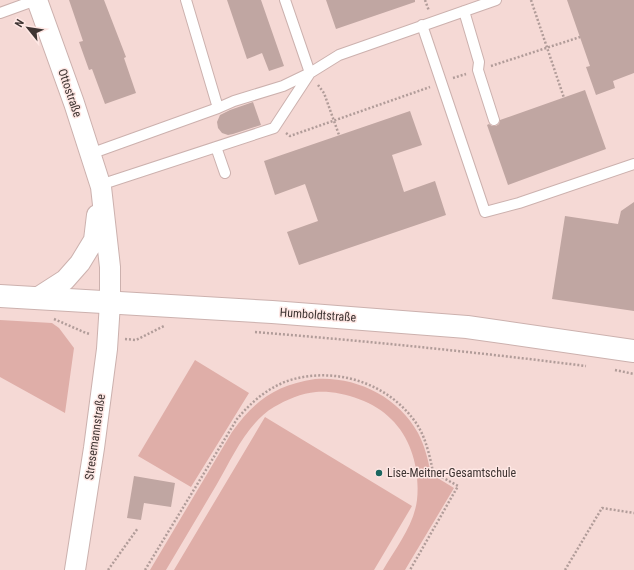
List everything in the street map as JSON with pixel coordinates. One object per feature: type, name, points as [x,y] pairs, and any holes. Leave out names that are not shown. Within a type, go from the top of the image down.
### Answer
[{"type":"street","name":"Ottostraße","points":[[36,0],[74,103],[101,186],[110,267],[110,303]]},
{"type":"street","name":"Ottostraße","points":[[37,298],[65,280],[80,263],[94,240],[101,186]]},
{"type":"street","name":"Humboldtstraße","points":[[0,296],[272,312],[467,327],[634,351]]},
{"type":"street","name":"Stresemannstraße","points":[[75,570],[94,448],[108,337],[110,303]]},
{"type":"lane","points":[[0,13],[36,0]]},
{"type":"lane","points":[[186,0],[218,108]]},
{"type":"lane","points":[[285,0],[310,73]]},
{"type":"lane","points":[[90,154],[234,101],[283,86],[310,73],[339,55],[496,0]]},
{"type":"lane","points":[[464,10],[479,62],[478,70],[494,120]]},
{"type":"lane","points":[[422,25],[485,212],[519,203],[634,164]]},
{"type":"lane","points":[[101,186],[274,128],[310,73]]},
{"type":"lane","points":[[216,147],[225,173]]},
{"type":"path","points":[[531,0],[564,98]]},
{"type":"path","points":[[274,128],[290,136],[442,82],[580,36]]},
{"type":"path","points":[[310,73],[324,93],[339,135]]},
{"type":"path","points":[[53,319],[86,333],[136,340],[165,325]]},
{"type":"path","points":[[251,332],[474,352],[587,366]]},
{"type":"path","points":[[609,368],[634,374]]},
{"type":"path","points":[[145,570],[237,419],[244,410],[262,394],[278,385],[294,379],[327,375],[344,377],[371,386],[385,393],[399,403],[419,427],[430,458],[433,472],[458,486],[410,570]]},
{"type":"path","points":[[565,570],[602,508],[634,513]]},
{"type":"path","points":[[108,570],[138,528]]},
{"type":"shaded area","points":[[0,320],[52,323],[59,328],[74,348],[65,413],[0,377]]},
{"type":"shaded area","points":[[195,360],[249,393],[191,487],[138,456]]},
{"type":"shaded area","points":[[315,379],[345,381],[360,385],[387,399],[399,409],[418,433],[431,474],[454,488],[405,570],[383,570],[404,536],[412,518],[417,500],[418,489],[416,467],[404,436],[391,419],[366,402],[346,395],[316,392],[289,399],[274,407],[256,422],[241,442],[166,570],[150,570],[232,432],[249,411],[258,403],[278,390],[289,385]]},
{"type":"shaded area","points":[[265,417],[412,506],[374,570],[174,570]]},
{"type":"building","points":[[69,0],[104,0],[126,57],[124,58],[136,93],[105,104],[92,69],[89,70],[79,42],[83,41]]},
{"type":"building","points":[[227,0],[261,0],[284,66],[269,71],[262,53],[247,59]]},
{"type":"building","points":[[326,0],[415,0],[415,2],[336,29]]},
{"type":"building","points":[[567,0],[634,0],[634,73],[613,81],[615,88],[596,95],[586,67],[590,66]]},
{"type":"building","points":[[585,90],[606,149],[508,185],[487,125],[489,124],[496,126],[499,124],[500,120]]},
{"type":"building","points":[[253,102],[261,125],[233,134],[228,135],[222,133],[218,128],[217,122],[220,115]]},
{"type":"building","points":[[410,111],[422,145],[392,155],[404,192],[435,181],[446,215],[299,265],[287,232],[318,221],[305,184],[275,195],[264,161]]},
{"type":"building","points":[[634,202],[634,311],[552,299],[565,216],[618,224],[621,211]]},
{"type":"building","points":[[134,476],[175,483],[171,507],[144,503],[141,520],[127,518]]},
{"type":"place","name":"Lise-Meitner-Gesamtschule","points":[[379,473]]}]
